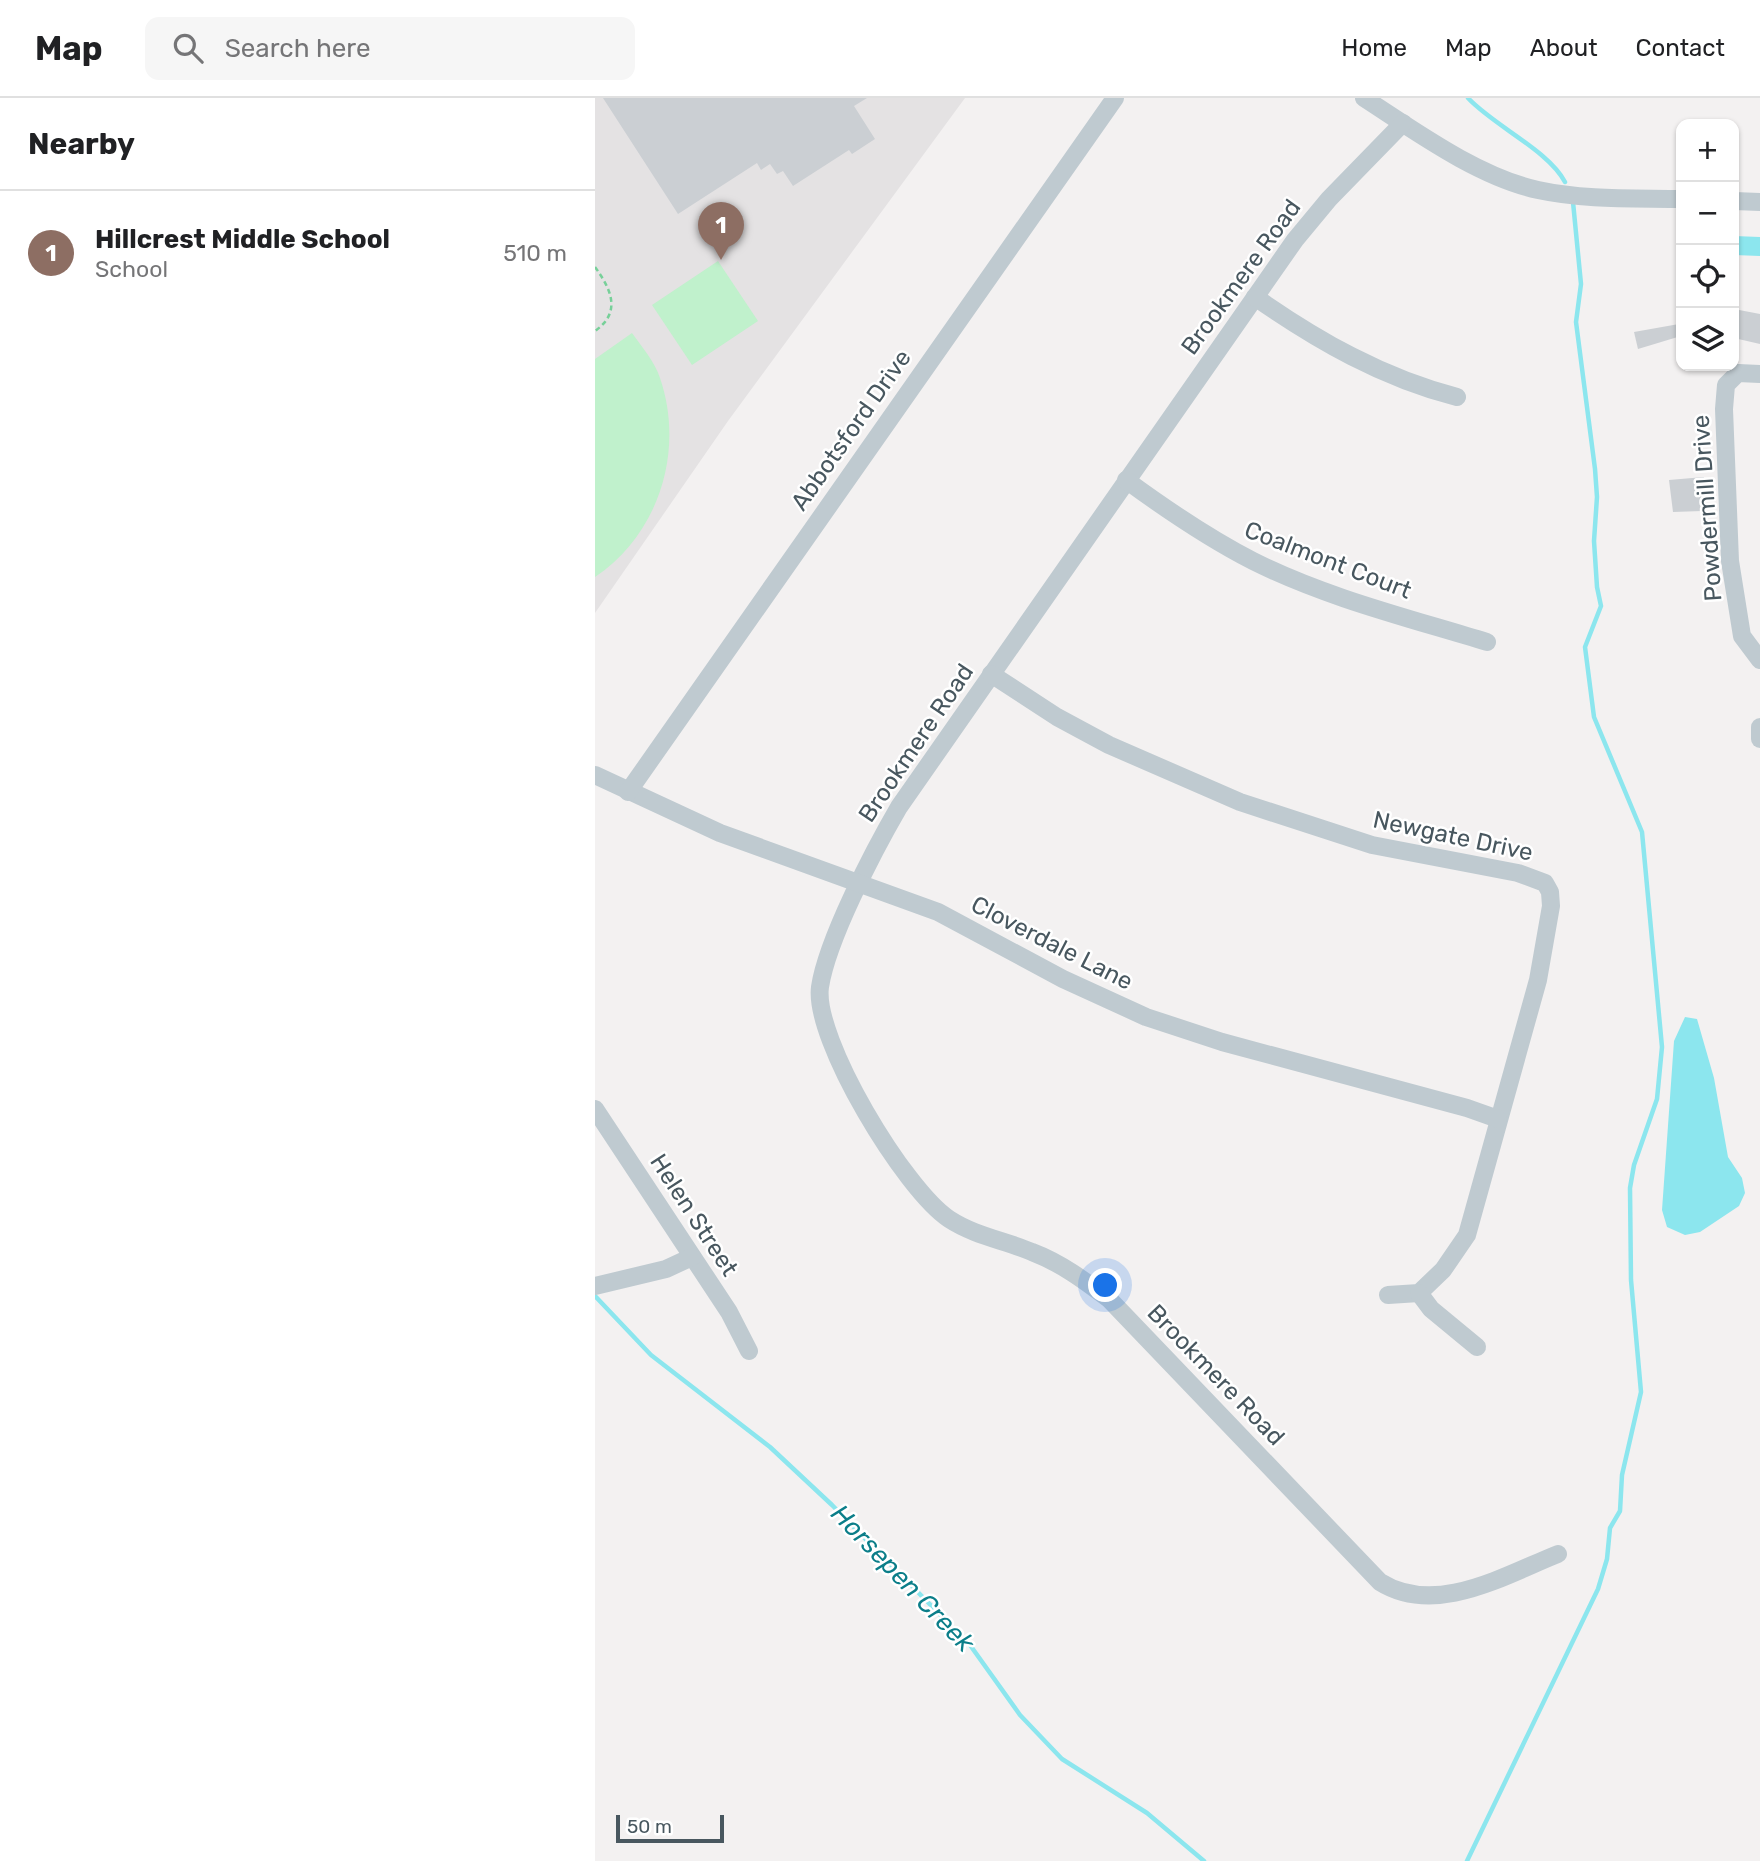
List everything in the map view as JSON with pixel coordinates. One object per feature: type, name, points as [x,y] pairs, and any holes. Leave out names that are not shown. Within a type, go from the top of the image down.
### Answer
[{"type":"street","name":"Abbotsford Drive","points":[[628,792],[1115,98]]},
{"type":"street","points":[[1364,98],[1492,174],[1535,190],[1599,197],[1676,200]]},
{"type":"street","name":"Brookmere Road","points":[[1403,123],[1329,198],[1255,297],[899,807],[860,882],[824,973],[820,1009],[837,1052],[875,1128],[904,1173],[932,1205],[967,1230],[1056,1262],[1109,1299],[1373,1576],[1391,1589],[1417,1597],[1445,1595],[1558,1553]]},
{"type":"street","points":[[1739,201],[1760,202]]},
{"type":"street","points":[[1255,297],[1332,347],[1362,362],[1427,389],[1457,397]]},
{"type":"street","name":"Powdermill Drive","points":[[1760,374],[1738,373],[1726,385],[1724,409],[1730,561],[1742,636],[1760,660]]},
{"type":"street","name":"Coalmont Court","points":[[1126,480],[1185,522],[1264,566],[1360,604],[1487,642]]},
{"type":"street","name":"Newgate Drive","points":[[991,674],[1057,717],[1109,745],[1240,802],[1372,845],[1518,873],[1545,883],[1550,892],[1551,906],[1538,980],[1467,1235],[1443,1270],[1419,1293]]},
{"type":"street","points":[[1760,727],[1760,738]]},
{"type":"street","name":"Cloverdale Lane","points":[[595,775],[729,837],[938,912],[1063,979],[1146,1017],[1222,1042],[1499,1119]]},
{"type":"street","name":"Helen Street","points":[[595,1108],[729,1312],[749,1351]]},
{"type":"street","points":[[595,1286],[666,1269],[692,1257]]},
{"type":"street","points":[[1388,1296],[1419,1293],[1431,1309],[1477,1348]]},
{"type":"path","points":[[595,267],[609,286],[613,305],[606,324],[595,331]]},
{"type":"shaded area","points":[[595,98],[965,98],[728,421],[595,613]]},
{"type":"green space","points":[[718,261],[758,321],[692,365],[652,305]]},
{"type":"green space","points":[[632,333],[652,360],[660,378],[667,406],[667,462],[661,489],[636,538],[617,559],[595,577],[595,359]]},
{"type":"water","points":[[1739,236],[1760,237],[1760,256],[1739,255]]},
{"type":"water","points":[[1685,1017],[1697,1019],[1714,1078],[1728,1157],[1742,1178],[1745,1193],[1739,1206],[1700,1232],[1685,1235],[1667,1227],[1662,1210],[1674,1041]]},
{"type":"building","points":[[603,98],[867,98],[854,106],[875,139],[852,154],[849,150],[793,186],[783,171],[777,174],[770,164],[761,170],[757,163],[678,214]]},
{"type":"building","points":[[1739,310],[1760,314],[1760,344],[1739,339]]},
{"type":"building","points":[[1676,325],[1676,338],[1638,349],[1634,332]]},
{"type":"building","points":[[1704,477],[1702,511],[1673,512],[1669,480]]},
{"type":"waterway","points":[[1468,98],[1546,159],[1565,182]]},
{"type":"waterway","points":[[1467,1861],[1598,1589],[1607,1559],[1610,1528],[1620,1511],[1622,1475],[1641,1392],[1631,1280],[1630,1188],[1634,1165],[1657,1099],[1662,1047],[1642,832],[1594,717],[1585,647],[1601,606],[1594,541],[1597,497],[1595,469],[1576,322],[1581,284],[1573,202]]},
{"type":"waterway","name":"Horsepen Creek","points":[[596,1297],[651,1355],[770,1447],[832,1505],[970,1645],[1020,1715],[1062,1759],[1147,1813],[1204,1861]]},
{"type":"place","name":"Hillcrest Middle School","points":[[721,260]]}]
